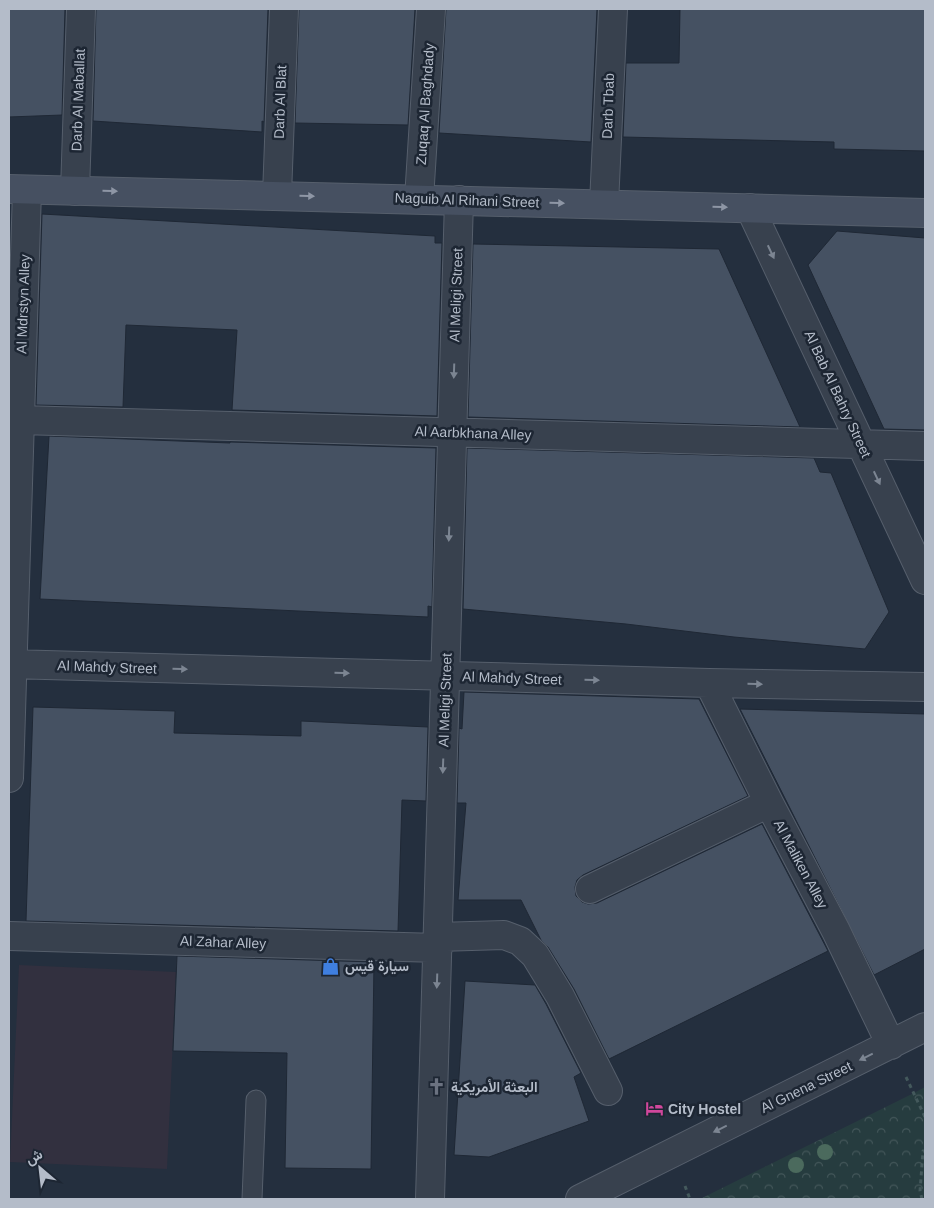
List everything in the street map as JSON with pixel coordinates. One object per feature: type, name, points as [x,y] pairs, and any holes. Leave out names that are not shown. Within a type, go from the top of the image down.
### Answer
[{"type":"street","name":"Darb Al Maballat","points":[[76,191],[81,9]]},
{"type":"street","name":"Darb Al Blat","points":[[277,195],[284,9]]},
{"type":"street","name":"Zuqaq Al Baghdady","points":[[418,199],[431,9]]},
{"type":"street","name":"Darb Tbab","points":[[604,204],[613,9]]},
{"type":"street","name":"Naguib Al Rihani Street","points":[[18,190],[925,212]]},
{"type":"street","name":"Al Mdrstyn Alley","points":[[9,778],[11,664],[20,420],[18,190]]},
{"type":"street","name":"Al Meligi Street","points":[[430,1199],[459,200]]},
{"type":"street","name":"Al Bab Al Bahry Street","points":[[750,208],[925,580]]},
{"type":"street","name":"Al Aarbkhana Alley","points":[[20,420],[925,446]]},
{"type":"street","name":"Al Mahdy Street","points":[[11,664],[925,687]]},
{"type":"street","name":"Al Maliken Alley","points":[[709,683],[836,931],[891,1044]]},
{"type":"street","points":[[590,889],[769,803]]},
{"type":"street","name":"Al Zahar Alley","points":[[9,936],[438,943],[504,935],[520,941],[535,955],[560,996],[608,1091]]},
{"type":"street","name":"Al Gnena Street","points":[[587,1198],[925,1028]]},
{"type":"lane","points":[[252,1199],[256,1100]]},
{"type":"path","points":[[891,1044],[925,1117]]},
{"type":"path","points":[[921,1199],[923,1150],[925,1151]]},
{"type":"shaded area","points":[[19,965],[176,972],[167,1169],[10,1162]]},
{"type":"green space","points":[[925,1087],[925,1199],[700,1199],[914,1093]]},
{"type":"building","points":[[9,9],[65,9],[62,115],[9,117]]},
{"type":"building","points":[[96,9],[268,9],[264,122],[262,121],[262,132],[93,121]]},
{"type":"building","points":[[299,9],[415,9],[408,125],[295,123]]},
{"type":"building","points":[[446,9],[597,9],[591,142],[439,133]]},
{"type":"building","points":[[680,9],[925,9],[925,151],[834,149],[834,142],[623,137],[626,63],[679,63]]},
{"type":"building","points":[[42,214],[435,236],[435,243],[442,243],[437,416],[232,410],[237,330],[126,325],[123,407],[36,405]]},
{"type":"building","points":[[837,231],[925,238],[925,430],[884,429],[808,265]]},
{"type":"building","points":[[473,244],[719,249],[800,427],[468,417]]},
{"type":"building","points":[[49,436],[436,448],[432,607],[428,606],[428,617],[40,599]]},
{"type":"building","points":[[467,448],[814,458],[820,472],[831,473],[889,612],[865,649],[463,609]]},
{"type":"building","points":[[464,692],[699,699],[748,796],[583,875],[577,880],[575,887],[576,896],[582,902],[588,904],[597,903],[762,824],[828,951],[609,1059],[574,989],[548,947],[541,940],[521,900],[458,900],[466,803],[457,803],[459,728],[462,729]]},
{"type":"building","points":[[33,707],[175,711],[174,733],[301,736],[301,721],[428,727],[426,801],[402,800],[398,931],[26,921]]},
{"type":"building","points":[[740,709],[925,714],[925,949],[874,975]]},
{"type":"building","points":[[177,956],[374,962],[371,1169],[285,1168],[287,1053],[173,1051]]},
{"type":"building","points":[[465,981],[535,985],[581,1073],[574,1077],[589,1121],[489,1157],[454,1155]]},
{"type":"place","name":"سيارة قيس","points":[[331,966]]},
{"type":"place","name":"البعثة الأمريكية","points":[[437,1087]]},
{"type":"place","name":"City Hostel","points":[[654,1109]]}]
